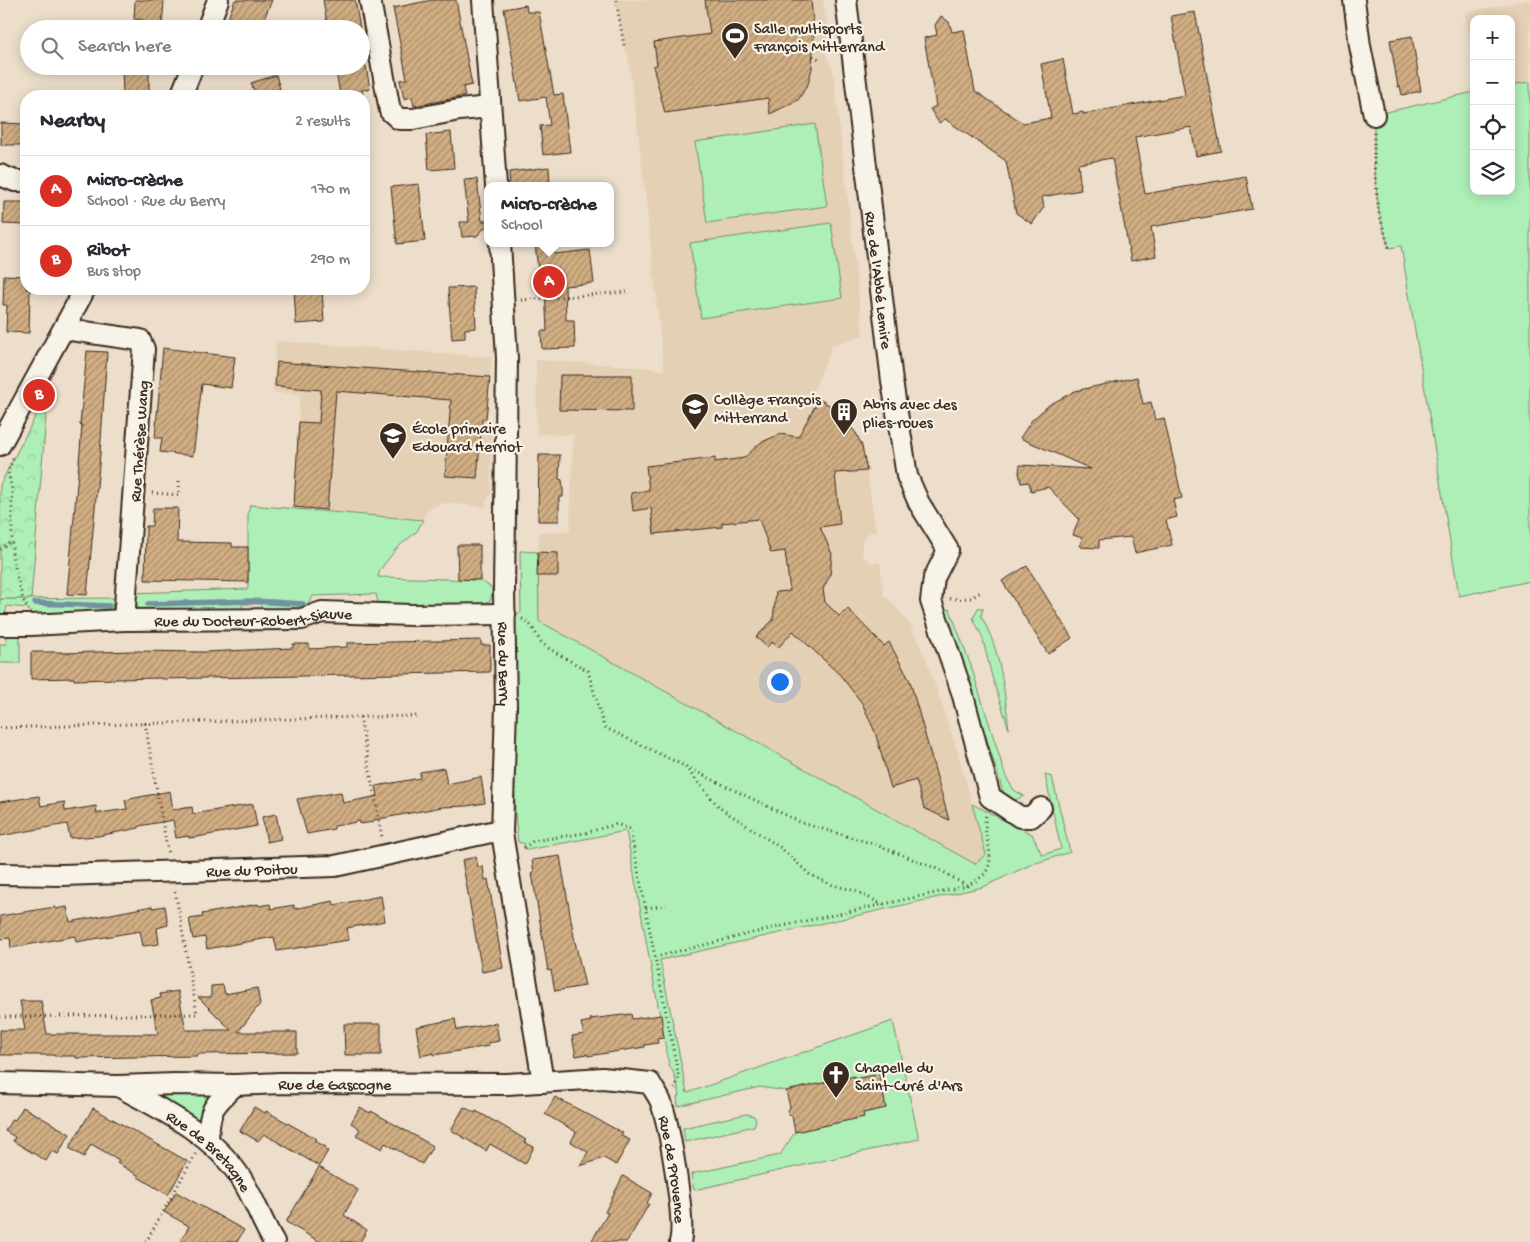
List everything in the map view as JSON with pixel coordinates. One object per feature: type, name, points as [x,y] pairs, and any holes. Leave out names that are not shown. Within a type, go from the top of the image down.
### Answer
[{"type":"street","points":[[210,20],[218,0]]},
{"type":"street","points":[[370,0],[390,111],[399,119],[413,119],[459,110],[490,107]]},
{"type":"street","points":[[482,0],[496,182]]},
{"type":"street","name":"Rue de l'Abbé Lemire","points":[[846,0],[892,382],[907,476],[920,503],[948,550],[934,578],[931,601]]},
{"type":"street","points":[[1354,0],[1360,46],[1374,115]]},
{"type":"street","points":[[183,90],[189,75]]},
{"type":"street","points":[[0,176],[20,181]]},
{"type":"street","name":"Rue du Berry","points":[[500,247],[506,358],[506,707],[503,841],[543,1082]]},
{"type":"street","points":[[7,451],[82,295]]},
{"type":"street","name":"Rue Thérèse Wang","points":[[64,329],[140,340],[144,349],[124,620]]},
{"type":"street","points":[[931,601],[962,692],[990,797],[1020,817],[1031,817],[1041,808]]},
{"type":"street","name":"Rue du Docteur-Robert-Siauve","points":[[0,625],[124,620],[302,619],[322,612],[411,615],[505,614]]},
{"type":"street","name":"Rue du Poitou","points":[[0,874],[62,875],[170,870],[309,868],[335,866],[491,832],[503,841]]},
{"type":"street","name":"Rue de Gascogne","points":[[0,1083],[118,1086],[175,1084],[235,1086],[280,1083],[507,1084],[603,1078],[650,1083],[660,1099]]},
{"type":"street","name":"Rue de Bretagne","points":[[118,1086],[183,1122],[208,1140],[240,1178],[274,1242]]},
{"type":"street","points":[[208,1140],[208,1124],[213,1108],[235,1086]]},
{"type":"street","name":"Rue de Provence","points":[[660,1099],[667,1123],[680,1208],[680,1242]]},
{"type":"path","points":[[616,0],[624,46]]},
{"type":"path","points":[[813,56],[819,59]]},
{"type":"path","points":[[1374,115],[1374,165],[1379,213],[1389,248]]},
{"type":"path","points":[[503,303],[627,292]]},
{"type":"path","points":[[7,451],[8,471],[12,489],[12,555],[23,600],[33,616],[31,625]]},
{"type":"path","points":[[134,492],[179,495],[179,480]]},
{"type":"path","points":[[0,548],[12,541]]},
{"type":"path","points":[[931,601],[971,598],[982,591]]},
{"type":"path","points":[[505,614],[526,620],[541,642],[588,671],[604,727],[802,823],[874,844],[932,866],[967,886]]},
{"type":"path","points":[[0,728],[416,716]]},
{"type":"path","points":[[360,717],[387,855]]},
{"type":"path","points":[[0,1017],[198,1014],[170,870],[145,723]]},
{"type":"path","points":[[683,765],[720,808],[781,848],[809,874],[829,884],[856,891],[883,905]]},
{"type":"path","points":[[655,957],[769,929],[967,886],[985,873],[991,859],[984,822],[990,797]]},
{"type":"path","points":[[503,841],[525,848],[532,841],[585,833],[617,824],[630,829],[679,1078],[672,1096],[660,1099]]},
{"type":"path","points":[[646,908],[666,905]]},
{"type":"path","points":[[146,1242],[198,1150],[208,1140]]},
{"type":"shaded area","name":"Collège François Mitterrand","points":[[616,0],[823,0],[829,36],[824,51],[833,69],[863,335],[832,346],[811,396],[827,402],[842,416],[856,433],[862,446],[876,532],[870,532],[865,536],[862,542],[862,552],[865,559],[873,563],[880,563],[884,596],[889,599],[910,624],[926,659],[955,743],[986,854],[975,864],[539,621],[537,576],[539,532],[570,531],[573,435],[537,434],[536,360],[664,370],[641,155],[628,55],[624,46]]},
{"type":"shaded area","points":[[1530,0],[1530,82],[1515,84],[1515,15],[1470,15],[1470,40],[1465,13]]},
{"type":"shaded area","name":"École primaire Edouard Herriot","points":[[276,341],[492,357],[486,419],[491,427],[491,493],[485,503],[487,507],[446,503],[436,505],[426,512],[423,520],[292,508],[300,394],[273,392]]},
{"type":"green space","points":[[1530,82],[1530,581],[1459,596],[1401,246],[1389,248],[1379,213],[1374,165],[1374,115],[1470,93],[1470,195],[1515,195],[1515,84]]},
{"type":"green space","points":[[815,124],[827,206],[707,223],[695,142]]},
{"type":"green space","points":[[831,223],[842,298],[701,318],[690,243]]},
{"type":"green space","points":[[48,392],[31,599],[0,599],[0,485]]},
{"type":"green space","points":[[250,505],[423,520],[417,531],[396,549],[380,570],[378,577],[480,580],[492,588],[491,600],[483,604],[473,605],[379,607],[376,594],[313,596],[305,610],[264,610],[260,604],[243,604],[241,609],[202,614],[139,610],[132,593],[248,589],[248,514]]},
{"type":"green space","points":[[520,551],[538,552],[539,621],[975,864],[986,854],[972,804],[1032,834],[1042,855],[1061,849],[1045,775],[1052,777],[1070,852],[1030,865],[983,887],[660,960],[687,1093],[893,1021],[919,1139],[694,1190],[691,1174],[780,1155],[795,1132],[863,1117],[863,1113],[886,1108],[879,1074],[786,1091],[760,1087],[678,1106],[677,1097],[680,1095],[673,1071],[669,1065],[626,831],[527,850],[524,846],[525,844],[518,842],[515,815],[514,616],[521,612]]},
{"type":"green space","points":[[113,598],[112,612],[33,616],[27,608],[7,606],[5,614],[0,614],[0,599]]},
{"type":"green space","points":[[944,608],[950,610],[971,666],[1006,777],[1014,790],[1024,796],[1015,800],[1004,795],[959,649],[947,627]]},
{"type":"green space","points":[[978,608],[983,608],[981,616],[988,629],[997,656],[1009,729],[992,677],[982,636],[973,618]]},
{"type":"green space","points":[[20,633],[20,663],[0,663],[0,644],[7,644],[5,634]]},
{"type":"green space","points":[[213,1094],[204,1122],[186,1115],[159,1096]]},
{"type":"green space","points":[[746,1114],[754,1116],[756,1120],[754,1126],[685,1142],[683,1128]]},
{"type":"building","points":[[135,0],[164,0],[163,20],[134,19]]},
{"type":"building","points":[[235,0],[272,0],[263,20],[227,20]]},
{"type":"building","points":[[323,0],[355,0],[358,20],[326,20]]},
{"type":"building","points":[[432,0],[456,0],[472,85],[463,87],[465,96],[414,106],[412,97],[404,99],[400,80],[407,79],[393,8]]},
{"type":"building","name":"Salle multisports François Mitterrand","points":[[705,0],[811,0],[814,33],[812,68],[808,84],[798,100],[770,114],[768,98],[665,113],[653,66],[657,65],[654,42],[710,34]]},
{"type":"building","points":[[526,5],[527,12],[539,12],[554,95],[563,94],[570,152],[543,155],[540,126],[550,125],[546,97],[520,101],[504,9]]},
{"type":"building","points":[[1195,12],[1221,151],[1196,156],[1191,127],[1135,137],[1145,194],[1246,176],[1252,209],[1151,227],[1156,256],[1131,261],[1112,158],[1078,164],[1081,190],[1042,197],[1044,207],[1032,224],[1016,213],[1006,161],[945,119],[939,123],[930,109],[936,106],[924,38],[937,35],[935,25],[941,16],[949,22],[952,32],[964,30],[975,91],[1023,123],[1051,118],[1041,64],[1063,59],[1073,114],[1083,112],[1083,114],[1185,95],[1171,16]]},
{"type":"building","points":[[1412,36],[1421,91],[1402,95],[1400,86],[1398,87],[1390,40]]},
{"type":"building","points":[[122,75],[149,75],[149,90],[123,90]]},
{"type":"building","points":[[276,75],[280,89],[254,90],[251,83]]},
{"type":"building","points":[[337,75],[368,75],[370,89],[339,90]]},
{"type":"building","points":[[1,123],[20,124],[20,145],[1,145]]},
{"type":"building","points":[[451,132],[454,168],[429,170],[426,135]]},
{"type":"building","points":[[549,167],[550,182],[510,182],[509,172]]},
{"type":"building","points":[[477,179],[484,228],[477,236],[462,237],[460,222],[469,222],[464,180]]},
{"type":"building","points":[[419,184],[425,241],[397,244],[391,187]]},
{"type":"building","points":[[4,202],[20,202],[20,225],[3,224]]},
{"type":"building","points":[[535,247],[553,247],[554,254],[590,250],[594,283],[565,286],[566,320],[574,320],[575,348],[542,349],[541,331],[547,331],[545,288],[540,288]]},
{"type":"building","points":[[4,275],[20,276],[20,295],[30,295],[29,333],[6,332],[7,305],[3,305]]},
{"type":"building","points":[[474,287],[476,328],[465,329],[465,338],[452,339],[448,288]]},
{"type":"building","points":[[294,295],[322,295],[324,322],[296,324]]},
{"type":"building","points":[[163,348],[235,357],[231,388],[202,384],[193,456],[160,452],[162,438],[155,438]]},
{"type":"building","points":[[87,351],[107,352],[87,595],[67,594]]},
{"type":"building","points":[[277,362],[490,377],[486,419],[482,419],[477,478],[445,476],[451,400],[336,391],[327,510],[294,507],[299,422],[319,423],[321,390],[275,386]]},
{"type":"building","points":[[560,375],[632,375],[632,411],[559,410]]},
{"type":"building","points":[[1137,377],[1143,404],[1151,402],[1155,420],[1164,418],[1182,498],[1173,500],[1177,517],[1166,520],[1172,545],[1135,553],[1131,537],[1099,540],[1099,548],[1080,547],[1082,538],[1073,535],[1079,519],[1048,487],[1031,491],[1029,482],[1021,483],[1019,472],[1020,465],[1091,469],[1020,438],[1032,420],[1049,405],[1075,391]]},
{"type":"building","points":[[819,399],[836,409],[856,433],[862,446],[867,471],[835,473],[840,524],[820,527],[832,554],[830,575],[823,589],[825,602],[839,616],[848,609],[884,646],[889,642],[910,681],[949,820],[924,808],[916,780],[891,788],[875,732],[862,703],[840,675],[793,631],[778,648],[772,642],[767,647],[756,637],[773,620],[776,592],[790,591],[785,551],[771,553],[759,519],[722,523],[722,527],[654,534],[651,508],[633,511],[631,493],[649,490],[646,466],[715,458],[715,462],[744,458],[760,443],[780,434],[798,437]]},
{"type":"building","points":[[539,455],[560,455],[559,479],[562,480],[563,497],[559,497],[559,521],[538,521]]},
{"type":"building","points":[[153,508],[178,508],[177,542],[232,543],[232,547],[248,547],[248,582],[145,580],[146,526],[152,526]]},
{"type":"building","points":[[457,545],[480,545],[480,580],[458,579]]},
{"type":"building","points":[[538,552],[558,553],[558,576],[537,576]]},
{"type":"building","points":[[1027,566],[1072,638],[1048,654],[1002,581]]},
{"type":"building","points":[[481,640],[481,645],[490,645],[490,672],[161,679],[31,679],[31,652],[204,652],[293,648],[293,644],[309,644],[309,649],[347,647],[347,643]]},
{"type":"building","points":[[444,768],[447,784],[481,777],[485,803],[442,807],[360,824],[360,821],[334,826],[334,829],[307,834],[297,799],[341,792],[343,803],[378,796],[376,786],[420,778],[420,772]]},
{"type":"building","points":[[170,791],[173,810],[192,807],[193,814],[253,804],[257,826],[197,837],[176,838],[173,820],[98,836],[70,838],[67,824],[0,836],[0,802],[39,796],[41,806],[64,802],[65,811],[96,806],[97,814],[127,809],[125,800]]},
{"type":"building","points":[[276,814],[281,839],[267,842],[262,817]]},
{"type":"building","points":[[560,856],[574,937],[585,986],[555,991],[551,970],[548,971],[532,873],[534,872],[532,860]]},
{"type":"building","points":[[476,857],[478,867],[483,867],[485,880],[488,879],[503,968],[482,972],[462,860]]},
{"type":"building","points":[[381,896],[385,921],[347,928],[349,940],[277,951],[274,937],[207,949],[205,937],[193,939],[189,919],[203,917],[202,914],[258,904],[259,906],[270,904],[271,909],[294,905],[294,909],[333,901],[334,905]]},
{"type":"building","points":[[152,906],[153,908],[165,906],[168,925],[157,928],[159,944],[143,946],[140,931],[76,942],[75,936],[11,948],[10,938],[0,939],[0,916],[55,907],[55,909],[67,907],[70,922]]},
{"type":"building","points":[[223,985],[225,994],[257,988],[260,1004],[238,1032],[297,1032],[297,1053],[76,1058],[76,1056],[54,1055],[0,1055],[0,1030],[25,1030],[20,1001],[41,1001],[47,1034],[158,1034],[151,1000],[161,998],[160,994],[178,991],[186,1030],[231,1030],[198,997],[211,997],[211,986]]},
{"type":"building","points":[[631,1014],[632,1019],[661,1015],[664,1038],[657,1039],[658,1043],[645,1045],[645,1047],[588,1056],[587,1054],[576,1056],[572,1036],[584,1034],[581,1023],[591,1021],[590,1019]]},
{"type":"building","points":[[455,1019],[457,1030],[496,1023],[499,1041],[488,1043],[489,1046],[421,1056],[416,1027]]},
{"type":"building","points":[[344,1024],[381,1024],[381,1055],[345,1055]]},
{"type":"building","name":"Chapelle du Saint-Curé d'Ars","points":[[879,1074],[886,1108],[863,1113],[864,1117],[795,1132],[792,1116],[787,1113],[790,1107],[786,1091],[855,1076],[855,1079]]},
{"type":"building","points":[[555,1097],[623,1133],[621,1136],[630,1140],[616,1165],[604,1158],[580,1166],[588,1152],[571,1142],[576,1132],[545,1114]]},
{"type":"building","points":[[23,1107],[70,1134],[58,1154],[52,1151],[46,1161],[13,1141],[15,1137],[5,1131],[12,1119],[15,1120]]},
{"type":"building","points":[[254,1107],[265,1113],[266,1111],[317,1139],[315,1141],[326,1147],[325,1149],[328,1151],[319,1166],[264,1134],[258,1141],[240,1131]]},
{"type":"building","points":[[360,1107],[370,1113],[371,1111],[433,1146],[422,1164],[385,1143],[382,1149],[356,1135],[360,1129],[351,1123]]},
{"type":"building","points":[[464,1107],[475,1113],[476,1111],[503,1126],[534,1147],[525,1164],[490,1144],[486,1151],[451,1130]]},
{"type":"building","points":[[93,1108],[187,1161],[168,1195],[117,1163],[119,1160],[91,1144],[84,1157],[69,1148]]},
{"type":"building","points":[[319,1167],[358,1190],[344,1215],[367,1230],[360,1242],[320,1242],[286,1222]]},
{"type":"building","points":[[623,1176],[652,1193],[647,1203],[649,1204],[627,1242],[591,1242],[608,1213],[605,1212]]},
{"type":"building","points":[[176,1192],[244,1230],[237,1242],[180,1242],[189,1226],[164,1212]]},
{"type":"waterway","points":[[148,604],[254,601],[303,604]]},
{"type":"waterway","points":[[35,603],[109,606]]},
{"type":"place","name":"Salle multisports François Mitterrand","points":[[735,60]]},
{"type":"place","name":"Micro-crèche","points":[[549,282]]},
{"type":"place","name":"Ribot","points":[[39,395]]},
{"type":"place","name":"Collège François Mitterrand","points":[[695,431]]},
{"type":"place","name":"Abris avec des plies-roues","points":[[844,436]]},
{"type":"place","name":"École primaire Edouard Herriot","points":[[393,460]]},
{"type":"place","name":"Chapelle du Saint-Curé d'Ars","points":[[836,1099]]}]
